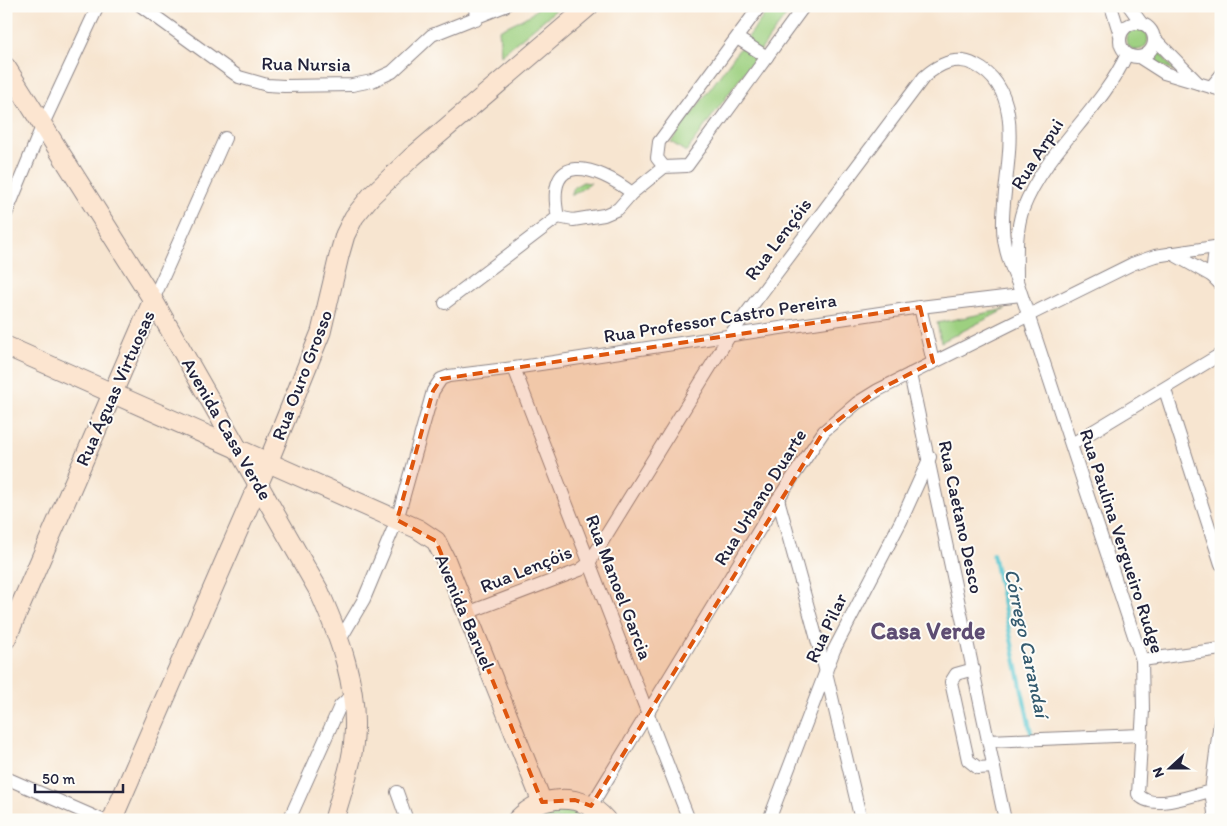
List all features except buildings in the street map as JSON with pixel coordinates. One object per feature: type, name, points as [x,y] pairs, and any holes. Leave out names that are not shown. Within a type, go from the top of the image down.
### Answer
[{"type":"street","points":[[6,214],[43,124],[98,6]]},
{"type":"street","name":"Rua Nursia","points":[[141,6],[239,77],[267,85],[284,86],[352,85],[372,81],[392,72],[432,35],[476,20],[505,6]]},
{"type":"street","points":[[476,6],[476,20]]},
{"type":"street","name":"Rua Ouro Grosso","points":[[112,820],[267,462],[321,332],[345,235],[354,217],[371,196],[411,158],[589,6]]},
{"type":"street","points":[[664,167],[658,158],[660,142],[760,6]]},
{"type":"street","points":[[445,302],[558,217],[573,220],[604,215],[618,209],[632,193],[664,167],[687,166],[804,6]]},
{"type":"street","points":[[1111,6],[1122,48],[1133,56],[1164,73],[1216,89],[1221,75]]},
{"type":"street","points":[[1129,6],[1142,24],[1152,32],[1154,38],[1198,83]]},
{"type":"street","points":[[1120,35],[1129,25],[1142,24]]},
{"type":"street","points":[[736,38],[767,57]]},
{"type":"street","points":[[1133,56],[1150,51],[1154,38]]},
{"type":"street","name":"Rua Arpui","points":[[1028,316],[1017,281],[1019,227],[1030,195],[1045,169],[1133,56]]},
{"type":"street","name":"Rua Lençóis","points":[[467,612],[573,573],[589,563],[730,336],[924,77],[932,69],[949,61],[966,61],[983,69],[998,86],[1008,108],[1010,134],[1002,226],[1006,254],[1017,281]]},
{"type":"street","name":"Avenida Casa Verde","points":[[6,67],[153,300],[319,591],[340,640],[352,695],[354,739],[334,820]]},
{"type":"street","name":"Rua Águas Virtuosas","points":[[6,639],[112,392],[225,138]]},
{"type":"street","points":[[558,217],[556,188],[558,180],[568,171],[580,168],[603,174],[613,178],[632,193]]},
{"type":"street","points":[[1171,253],[1217,280],[1218,247]]},
{"type":"street","name":"Rua Urbano Duarte","points":[[591,806],[778,499],[824,431],[857,402],[933,362],[1125,267],[1156,256],[1218,247]]},
{"type":"street","name":"Rua Professor Castro Pereira","points":[[397,520],[432,391],[441,379],[449,376],[514,368],[920,307],[1021,295]]},
{"type":"street","points":[[920,307],[933,362]]},
{"type":"street","name":"Rua Paulina Vergueiro Rudge","points":[[1028,316],[1072,444],[1142,660],[1138,794],[1142,800],[1153,804],[1211,791]]},
{"type":"street","name":"Avenida Baruel","points":[[6,346],[418,529],[436,541],[467,612],[542,802]]},
{"type":"street","points":[[1072,444],[1165,390],[1221,354]]},
{"type":"street","name":"Rua Manoel Garcia","points":[[514,368],[689,820]]},
{"type":"street","name":"Rua Caetano Desco","points":[[910,374],[930,457],[1004,820]]},
{"type":"street","points":[[1165,390],[1221,564]]},
{"type":"street","name":"Rua Pilar","points":[[769,820],[834,650],[901,521],[930,457]]},
{"type":"street","points":[[778,499],[826,672],[860,816],[873,820]]},
{"type":"street","points":[[340,640],[364,598],[397,520]]},
{"type":"street","points":[[1142,660],[1221,649]]},
{"type":"street","points":[[974,669],[956,674],[951,682],[968,760],[978,768],[994,767]]},
{"type":"street","points":[[289,820],[340,706],[352,695]]},
{"type":"street","points":[[1215,820],[1211,791],[1221,714]]},
{"type":"street","points":[[989,741],[1140,735]]},
{"type":"street","points":[[6,778],[102,820]]},
{"type":"street","points":[[397,792],[407,820]]},
{"type":"street","points":[[517,820],[526,811],[542,802],[558,799],[575,800],[591,806],[606,820]]},
{"type":"highlighted area","points":[[920,307],[933,362],[878,390],[824,431],[591,806],[575,800],[542,802],[436,541],[397,520],[433,391],[441,379]]},
{"type":"green space","points":[[540,6],[554,6],[557,9],[501,55],[499,30],[530,15]]},
{"type":"green space","points":[[771,6],[793,6],[686,152],[671,142]]},
{"type":"green space","points":[[1137,28],[1145,31],[1148,39],[1145,47],[1137,50],[1129,47],[1126,39],[1129,31]]},
{"type":"green space","points":[[1160,52],[1174,71],[1154,61]]},
{"type":"green space","points":[[583,182],[591,183],[571,196],[574,187]]},
{"type":"green space","points":[[1006,309],[941,342],[937,323]]},
{"type":"green space","points":[[562,807],[579,810],[594,820],[531,820],[546,810]]},
{"type":"waterway","name":"Córrego Carandaí","points":[[993,554],[1032,738]]},
{"type":"district","name":"Casa Verde","points":[[928,630]]}]
